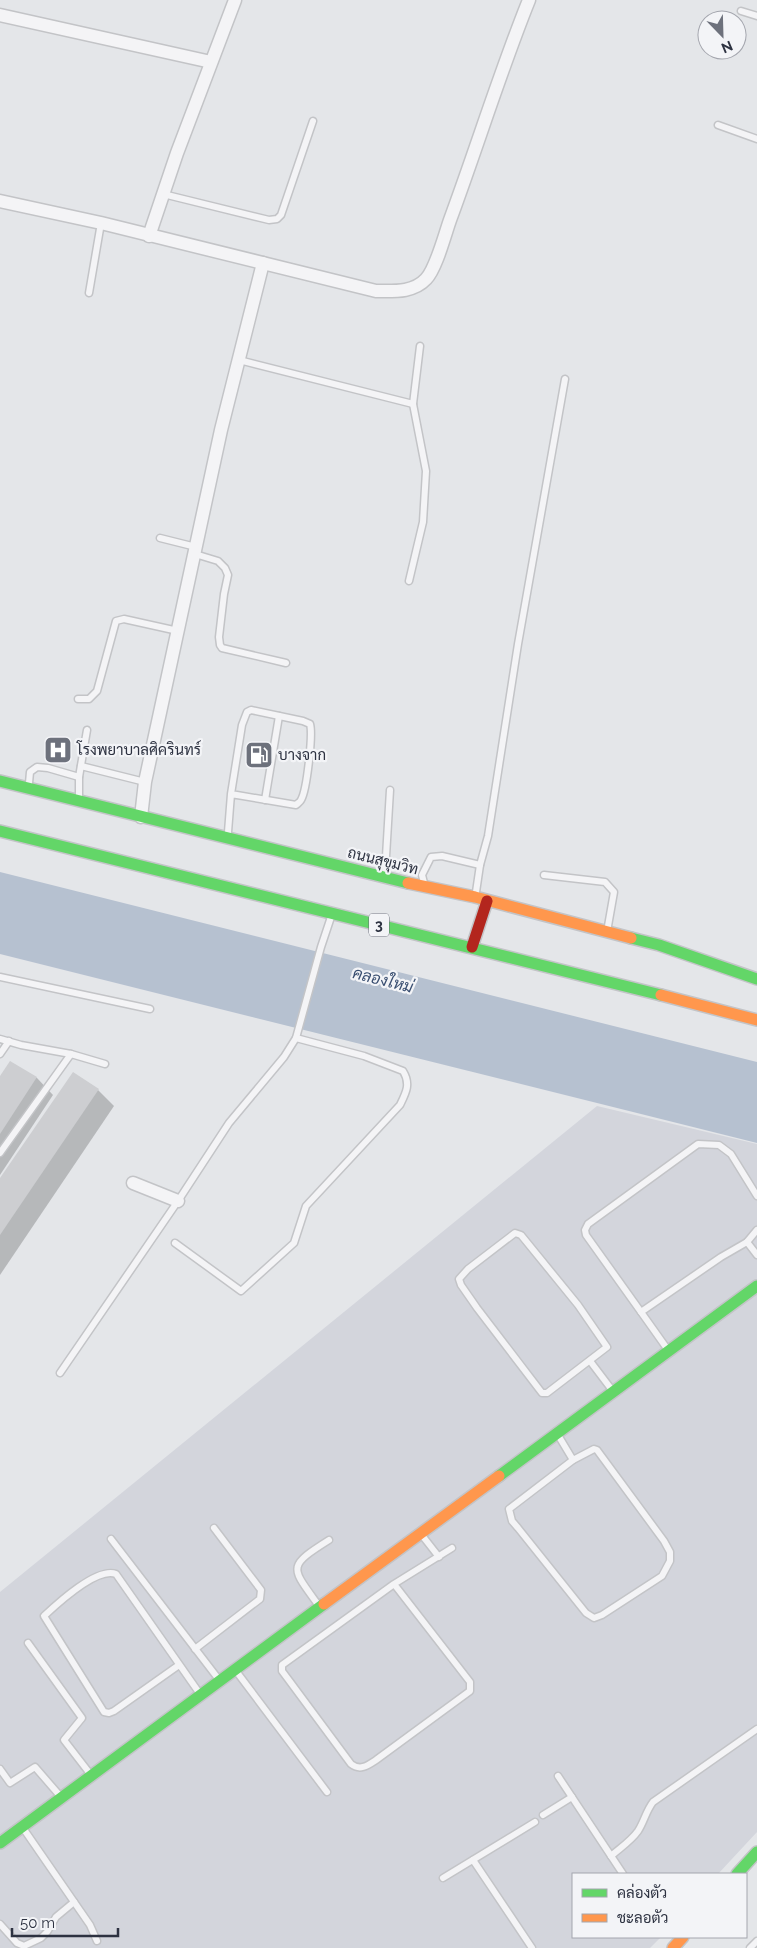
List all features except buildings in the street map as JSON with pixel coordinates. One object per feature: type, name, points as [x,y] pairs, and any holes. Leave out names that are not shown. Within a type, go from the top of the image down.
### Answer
[{"type":"main road","name":"ถนนสุขุมวิท","points":[[0,781],[659,945],[756,976]]},
{"type":"main road","name":"3","points":[[0,831],[472,947],[757,1020]]},
{"type":"main road","points":[[472,947],[487,901]]},
{"type":"main road","points":[[0,1843],[757,1286]]},
{"type":"main road","points":[[739,1873],[757,1852]]},
{"type":"main road","points":[[671,1946],[682,1938]]},
{"type":"street","points":[[150,236],[163,194],[235,0]]},
{"type":"street","points":[[0,201],[100,223],[376,291],[410,289],[430,275],[464,182],[503,65],[529,0]]},
{"type":"street","points":[[0,15],[211,62]]},
{"type":"street","points":[[141,817],[145,782],[221,430],[263,264]]},
{"type":"street","points":[[133,1183],[178,1201]]},
{"type":"lane","points":[[163,194],[270,220],[277,219],[281,215],[313,121]]},
{"type":"lane","points":[[718,125],[757,140]]},
{"type":"lane","points":[[89,293],[100,223]]},
{"type":"lane","points":[[409,581],[423,522],[426,471],[413,404],[420,346]]},
{"type":"lane","points":[[239,360],[413,404]]},
{"type":"lane","points":[[475,898],[480,865],[488,836],[518,644],[565,379]]},
{"type":"lane","points":[[160,538],[195,550],[218,561],[226,568],[228,575],[219,637],[222,648],[286,663]]},
{"type":"lane","points":[[78,699],[89,699],[97,690],[116,621],[124,619],[179,631]]},
{"type":"lane","points":[[227,838],[230,794],[246,712],[251,710],[304,721],[310,724],[312,730],[304,792],[302,799],[296,805],[230,794]]},
{"type":"lane","points":[[265,800],[279,716]]},
{"type":"lane","points":[[78,800],[79,777],[87,730]]},
{"type":"lane","points":[[81,766],[145,782]]},
{"type":"lane","points":[[30,789],[30,772],[37,767],[48,768],[79,777]]},
{"type":"lane","points":[[385,877],[390,790]]},
{"type":"lane","points":[[424,887],[422,875],[430,857],[442,856],[480,865]]},
{"type":"lane","points":[[544,875],[606,882],[614,892],[606,932]]},
{"type":"lane","points":[[60,1373],[229,1123],[284,1057],[297,1035],[332,914]]},
{"type":"lane","points":[[0,977],[150,1009]]},
{"type":"lane","points":[[175,1243],[241,1291],[294,1243],[306,1206],[400,1106],[408,1087],[408,1080],[403,1071],[364,1056],[297,1035]]},
{"type":"lane","points":[[0,1039],[71,1054],[104,1064]]},
{"type":"lane","points":[[0,1054],[9,1041]]},
{"type":"lane","points":[[0,1153],[71,1054]]},
{"type":"lane","points":[[668,1350],[586,1235],[585,1230],[588,1224],[698,1144],[719,1145],[731,1154],[757,1196]]},
{"type":"lane","points":[[641,1312],[721,1257],[747,1242],[757,1230]]},
{"type":"lane","points":[[515,1233],[521,1235],[578,1304],[606,1344],[607,1347],[590,1361],[547,1393],[542,1393],[477,1308],[461,1285],[460,1279],[468,1269],[515,1233]]},
{"type":"lane","points":[[747,1242],[757,1255]]},
{"type":"lane","points":[[590,1361],[613,1391]]},
{"type":"lane","points":[[556,1433],[573,1460]]},
{"type":"lane","points":[[594,1449],[597,1450],[664,1541],[670,1552],[670,1561],[662,1576],[602,1616],[594,1618],[582,1608],[518,1528],[509,1512],[513,1505],[573,1460],[594,1449]]},
{"type":"lane","points":[[195,1649],[260,1599],[262,1594],[261,1590],[214,1528]]},
{"type":"lane","points":[[420,1534],[439,1557]]},
{"type":"lane","points":[[111,1539],[220,1682]]},
{"type":"lane","points":[[321,1608],[297,1575],[297,1566],[306,1555],[329,1540]]},
{"type":"lane","points":[[394,1584],[470,1682],[470,1692],[364,1768],[356,1768],[351,1764],[282,1671],[282,1665],[394,1584],[452,1548]]},
{"type":"lane","points":[[179,1665],[114,1711],[104,1712],[44,1616],[62,1599],[87,1582],[101,1574],[113,1572],[202,1696]]},
{"type":"lane","points":[[28,1643],[82,1718],[64,1740],[92,1776]]},
{"type":"lane","points":[[236,1671],[327,1792]]},
{"type":"lane","points":[[611,1856],[636,1833],[652,1802],[757,1729]]},
{"type":"lane","points":[[0,1770],[10,1783],[35,1767],[61,1798]]},
{"type":"lane","points":[[558,1776],[623,1873]]},
{"type":"lane","points":[[543,1815],[572,1797]]},
{"type":"lane","points":[[443,1878],[535,1822]]},
{"type":"lane","points":[[23,1827],[90,1924],[97,1942]]},
{"type":"lane","points":[[473,1860],[532,1948]]},
{"type":"lane","points":[[0,1924],[17,1942],[24,1946],[47,1932],[56,1917],[74,1902]]},
{"type":"lane","points":[[750,1948],[757,1941]]},
{"type":"shaded area","points":[[597,1106],[757,1144],[757,1832],[719,1873],[572,1873],[572,1938],[660,1938],[650,1948],[0,1948],[0,1592]]},
{"type":"water","name":"คลองใหม่","points":[[0,872],[757,1062],[757,1143],[0,954]]},
{"type":"traffic: fast","points":[[0,781],[408,883]]},
{"type":"traffic: fast","points":[[0,831],[661,995]]},
{"type":"traffic: fast","points":[[631,938],[659,945],[757,979]]},
{"type":"traffic: fast","points":[[499,1476],[757,1286]]},
{"type":"traffic: fast","points":[[0,1843],[324,1604]]},
{"type":"traffic: fast","points":[[738,1873],[757,1852]]},
{"type":"traffic: slow","points":[[408,883],[475,897],[631,938]]},
{"type":"traffic: slow","points":[[661,995],[757,1020]]},
{"type":"traffic: slow","points":[[324,1604],[499,1476]]},
{"type":"traffic: slow","points":[[673,1948],[682,1938]]},
{"type":"traffic: jam","points":[[472,947],[487,901]]},
{"type":"place","name":"โรงพยาบาลศิครินทร์","points":[[58,750]]},
{"type":"place","name":"บางจาก","points":[[259,755]]}]
